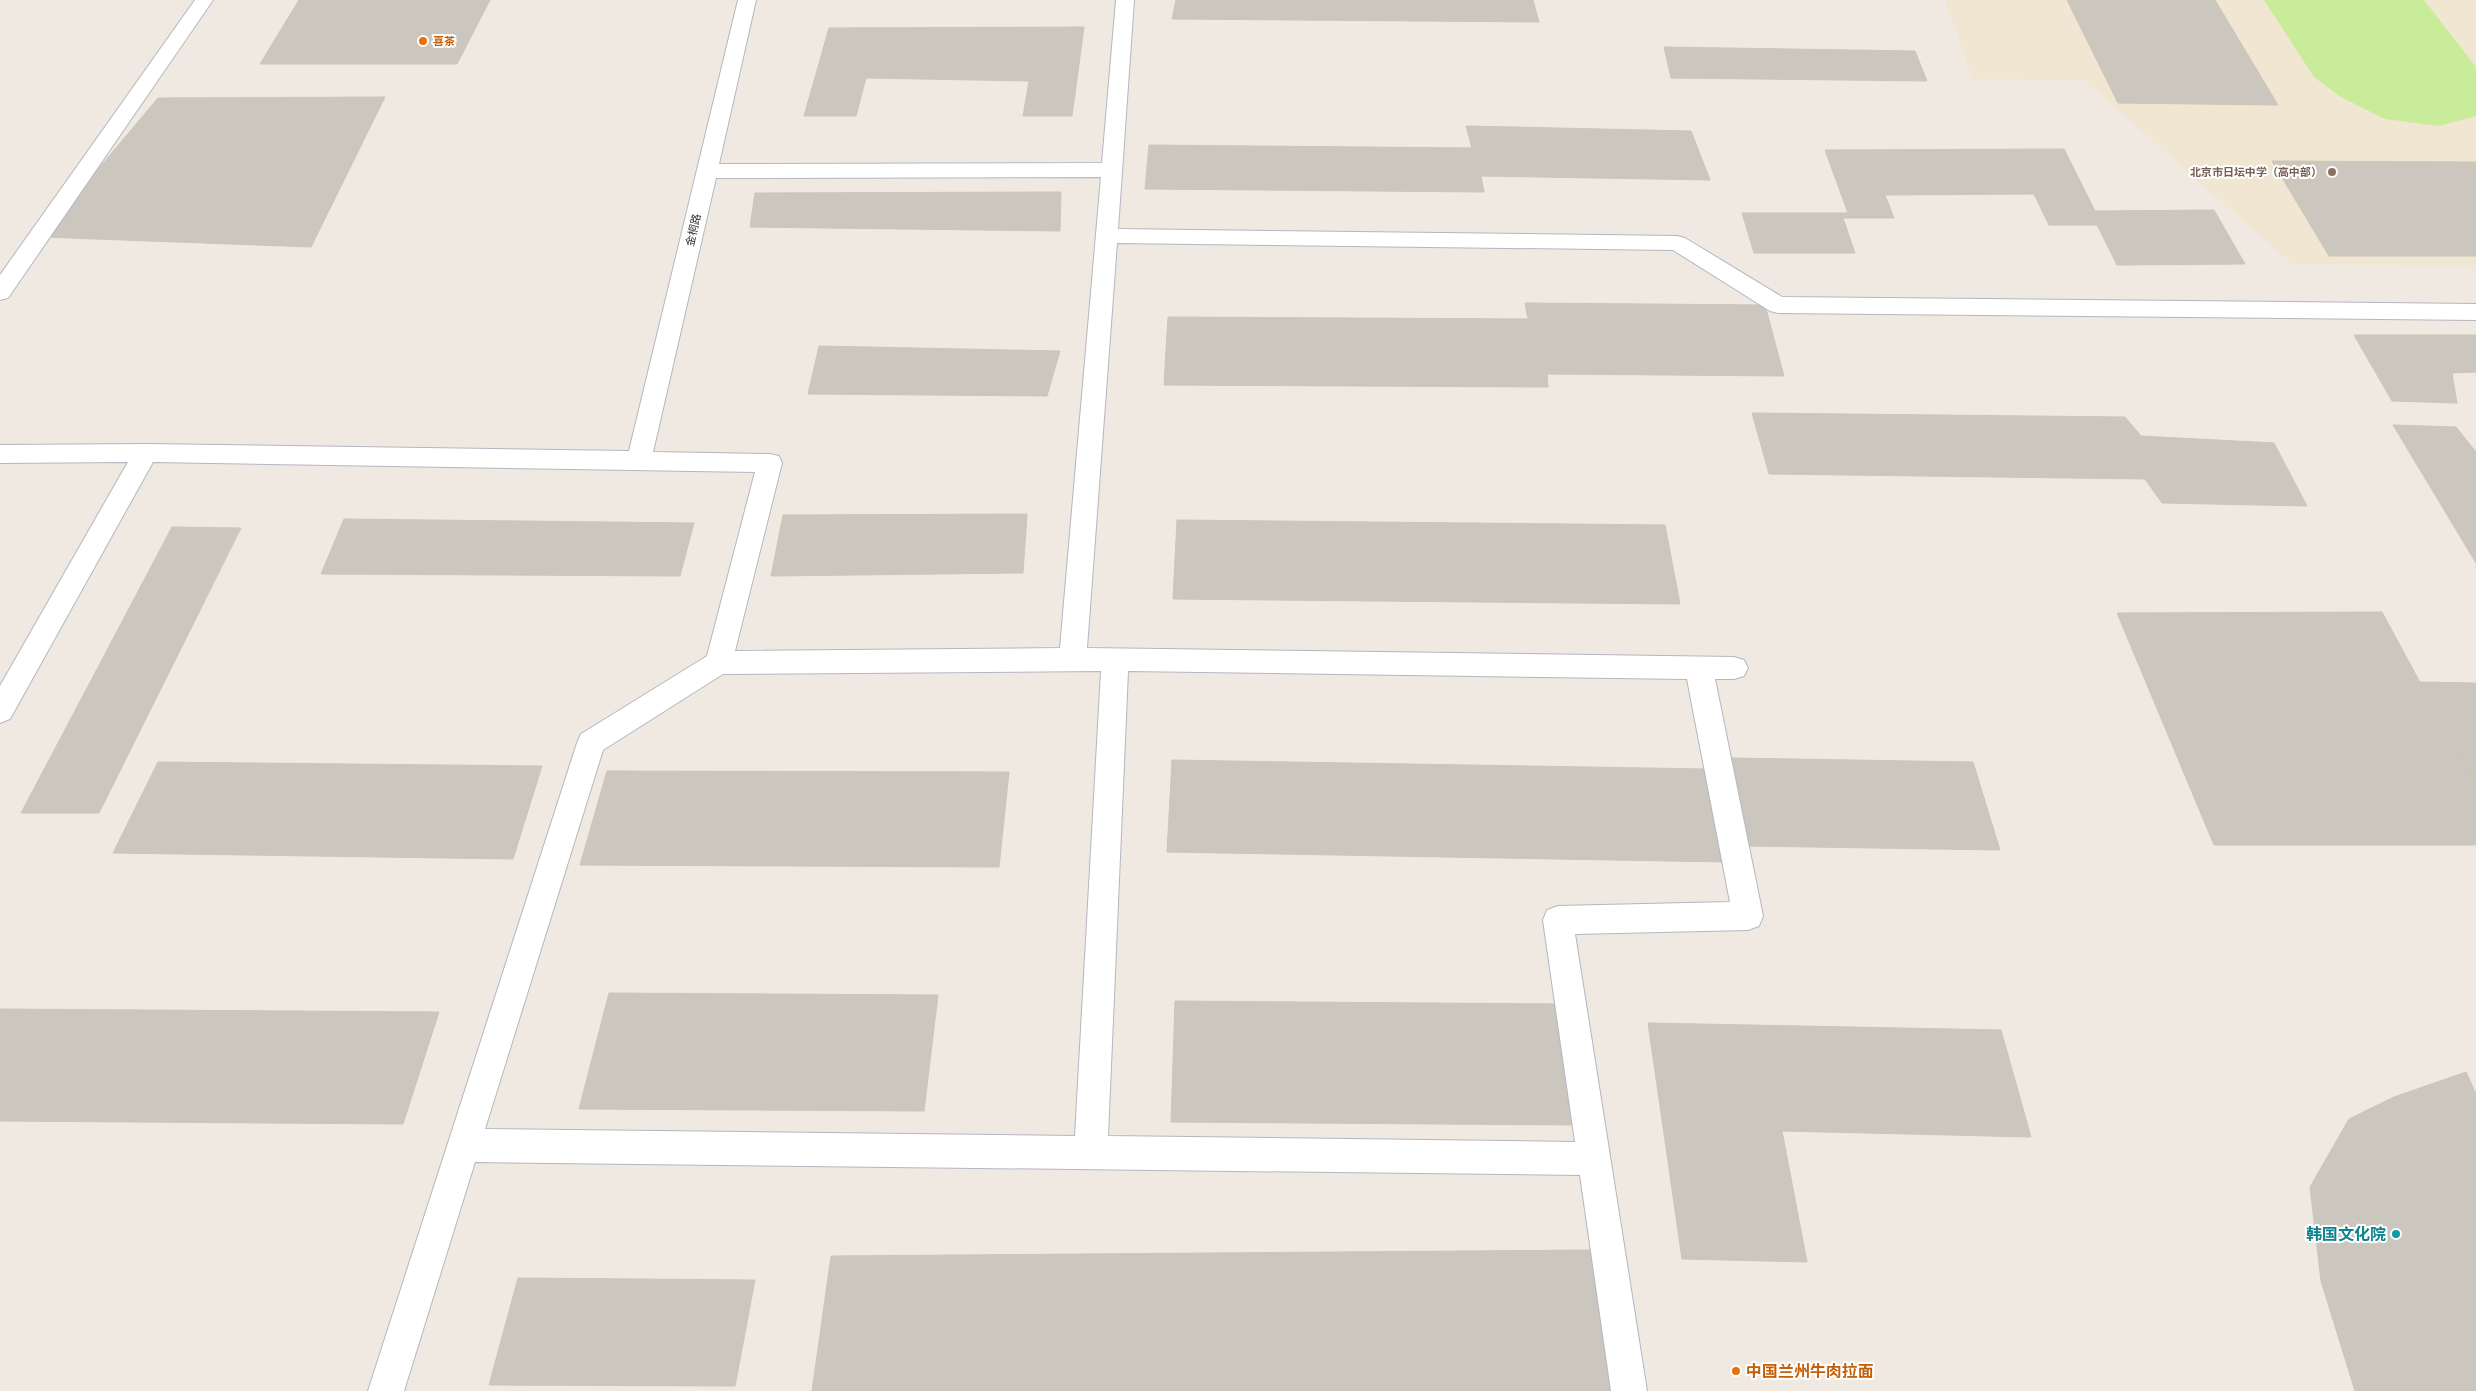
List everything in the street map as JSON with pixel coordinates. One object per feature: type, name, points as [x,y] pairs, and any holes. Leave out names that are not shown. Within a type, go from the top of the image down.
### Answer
[{"type":"street","points":[[0,292],[204,0]]},
{"type":"street","name":"金桐路","points":[[639,461],[747,0]]},
{"type":"street","points":[[1073,658],[1125,0]]},
{"type":"street","points":[[707,171],[1111,170]]},
{"type":"street","points":[[1106,236],[1677,243],[1778,305],[2476,312]]},
{"type":"street","points":[[0,710],[146,453]]},
{"type":"street","points":[[0,454],[146,453],[770,463],[719,663]]},
{"type":"street","points":[[386,1391],[591,743],[719,663],[1073,658],[1734,668]]},
{"type":"street","points":[[1091,1153],[1114,659]]},
{"type":"street","points":[[1629,1391],[1558,920],[1748,916],[1699,668]]},
{"type":"street","points":[[463,1145],[1594,1160]]},
{"type":"shaded area","name":"北京市日坛中学（高中部）","points":[[1945,0],[2476,0],[2476,266],[2292,264],[2084,80],[1973,79]]},
{"type":"green space","points":[[2264,0],[2424,0],[2476,67],[2476,116],[2439,126],[2385,119],[2341,97],[2314,77]]},
{"type":"building","points":[[299,0],[490,0],[457,64],[260,64]]},
{"type":"building","points":[[1176,0],[1533,0],[1539,22],[1172,19]]},
{"type":"building","points":[[2067,0],[2215,0],[2278,105],[2118,103]]},
{"type":"building","points":[[1084,27],[1072,116],[1023,116],[1029,81],[866,78],[856,116],[804,116],[829,28]]},
{"type":"building","points":[[1664,47],[1915,51],[1927,81],[1671,78]]},
{"type":"building","points":[[385,97],[311,247],[41,237],[158,98]]},
{"type":"building","points":[[1466,126],[1691,131],[1710,180],[1481,176],[1484,192],[1145,189],[1149,145],[1472,148]]},
{"type":"building","points":[[2064,149],[2095,211],[2214,210],[2245,264],[2117,265],[2097,225],[2049,225],[2034,194],[1885,195],[1894,218],[1843,218],[1855,253],[1754,253],[1742,213],[1848,213],[1825,150]]},
{"type":"building","points":[[2272,161],[2476,162],[2476,256],[2329,256]]},
{"type":"building","points":[[1061,192],[1060,231],[750,227],[755,193]]},
{"type":"building","points":[[1525,303],[1765,305],[1784,376],[1547,374],[1548,387],[1164,385],[1168,317],[1528,319]]},
{"type":"building","points":[[2354,335],[2476,335],[2476,372],[2452,373],[2457,403],[2392,401]]},
{"type":"building","points":[[819,346],[1060,351],[1047,396],[808,394]]},
{"type":"building","points":[[1752,413],[2125,417],[2141,436],[2274,443],[2307,506],[2162,503],[2145,479],[1769,474]]},
{"type":"building","points":[[2393,425],[2456,427],[2476,452],[2476,563]]},
{"type":"building","points":[[1027,514],[1023,573],[771,576],[783,515]]},
{"type":"building","points":[[344,519],[694,523],[680,576],[321,574]]},
{"type":"building","points":[[1177,520],[1665,525],[1680,604],[1173,599]]},
{"type":"building","points":[[172,527],[241,528],[99,813],[21,813]]},
{"type":"building","points":[[2382,612],[2476,786],[2476,845],[2214,845],[2117,613]]},
{"type":"building","points":[[2420,682],[2476,683],[2476,786]]},
{"type":"building","points":[[1731,758],[1973,762],[2000,850],[1748,846]]},
{"type":"building","points":[[1172,760],[1706,769],[1724,862],[1167,852]]},
{"type":"building","points":[[158,762],[542,766],[513,859],[113,853]]},
{"type":"building","points":[[607,771],[1009,772],[999,867],[580,865]]},
{"type":"building","points":[[609,993],[938,995],[924,1111],[579,1109]]},
{"type":"building","points":[[1175,1001],[1559,1004],[1574,1125],[1171,1122]]},
{"type":"building","points":[[0,1009],[439,1012],[403,1124],[0,1121]]},
{"type":"building","points":[[1648,1023],[2001,1030],[2031,1137],[1782,1131],[1807,1262],[1682,1259]]},
{"type":"building","name":"韩国文化院","points":[[2466,1072],[2476,1094],[2476,1391],[2355,1391],[2321,1281],[2310,1187],[2349,1119],[2394,1097]]},
{"type":"building","points":[[1591,1250],[1610,1391],[812,1391],[831,1256]]},
{"type":"building","points":[[518,1278],[755,1280],[735,1386],[489,1385]]},
{"type":"place","name":"喜茶","points":[[423,41]]},
{"type":"place","name":"北京市日坛中学（高中部）","points":[[2332,172]]},
{"type":"place","name":"韩国文化院","points":[[2396,1234]]},
{"type":"place","name":"中国兰州牛肉拉面","points":[[1736,1371]]}]
